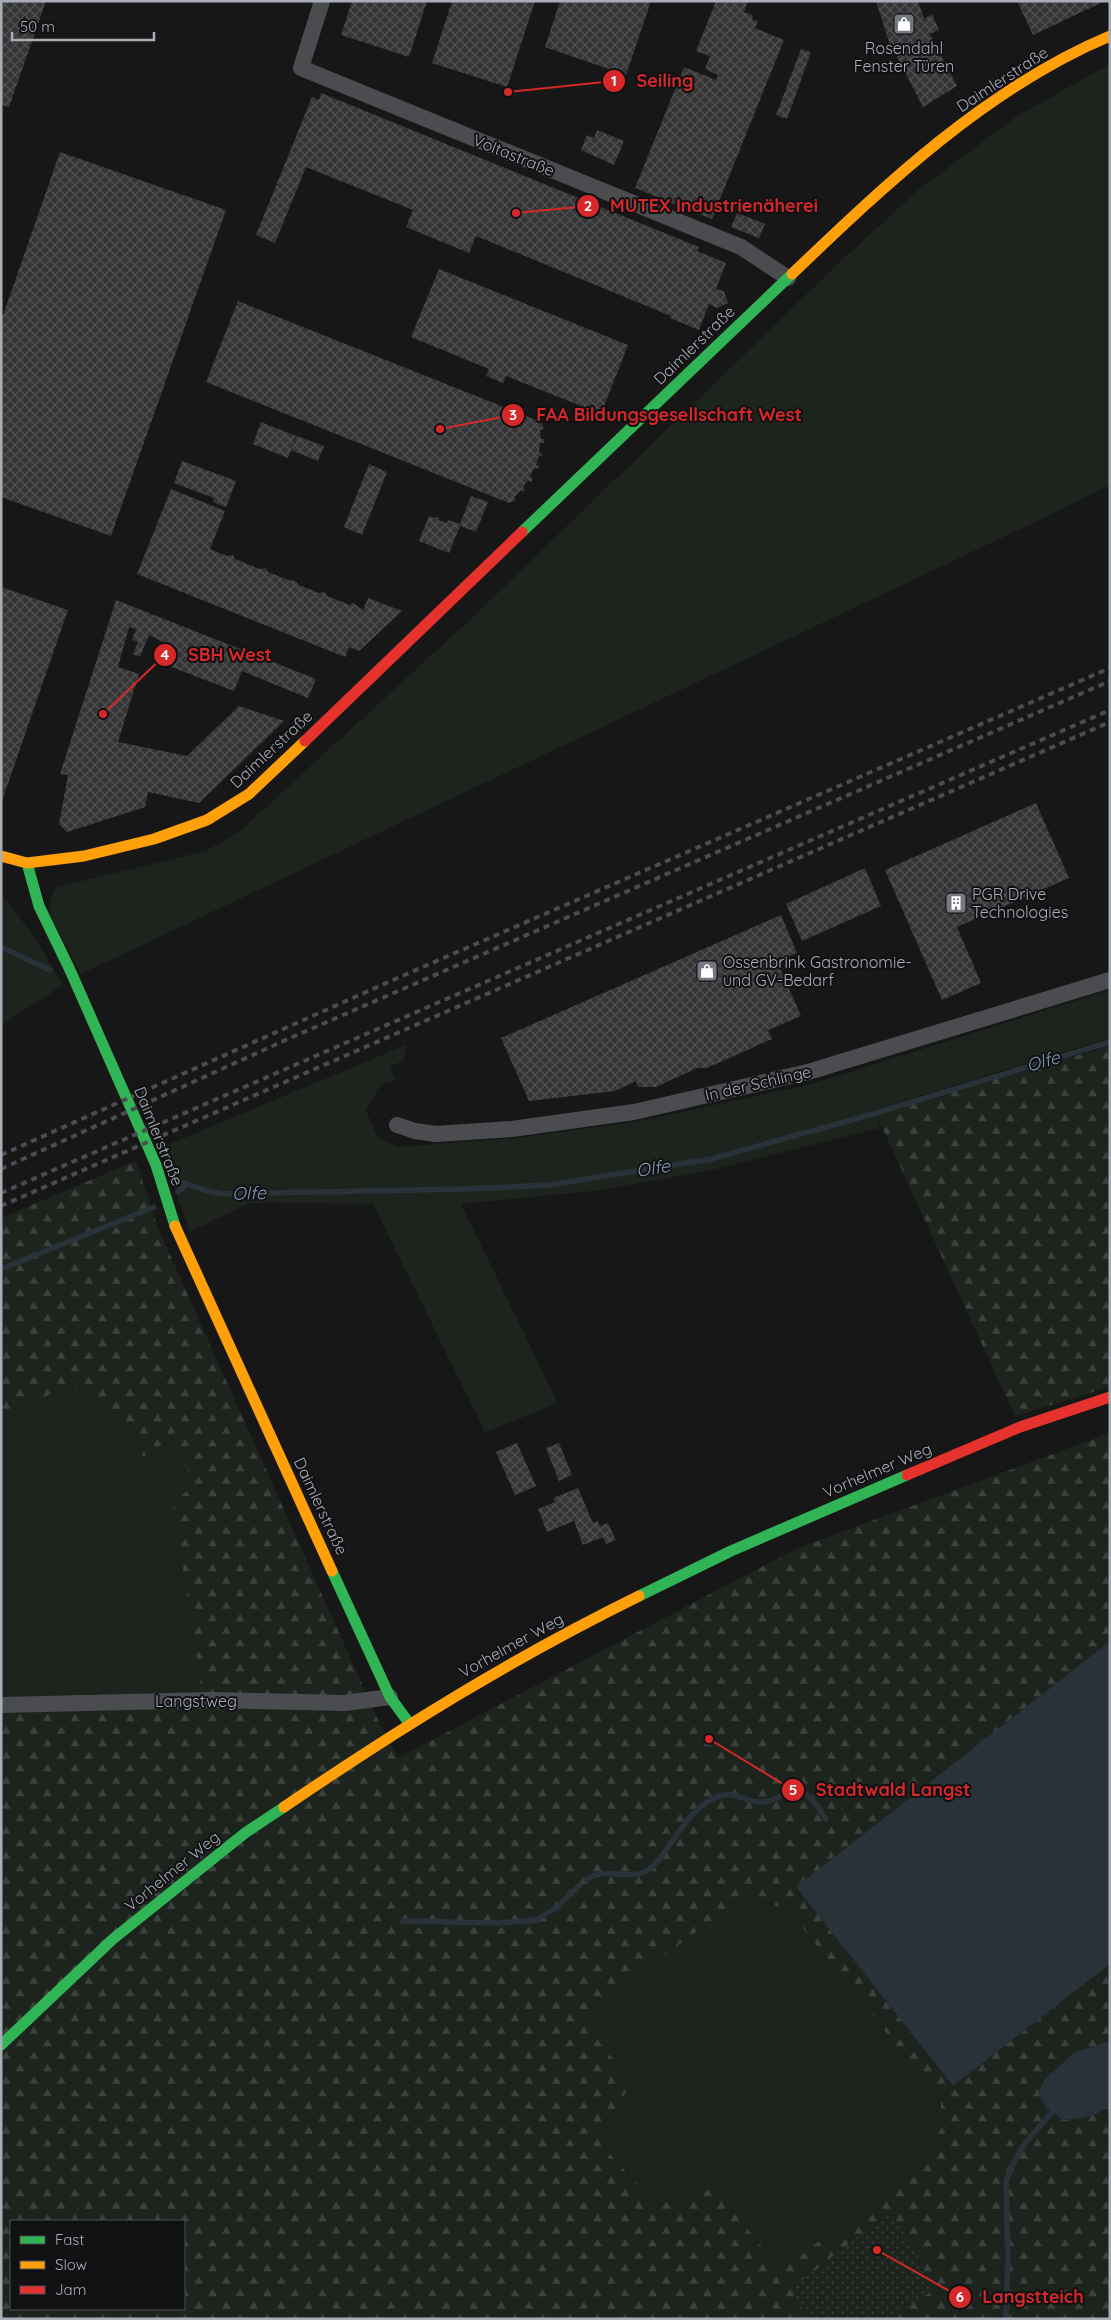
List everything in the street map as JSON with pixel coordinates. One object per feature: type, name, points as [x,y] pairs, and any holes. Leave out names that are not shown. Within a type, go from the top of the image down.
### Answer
[{"type":"street","name":"Voltastraße","points":[[322,1],[300,68],[741,248],[788,278]]},
{"type":"street","name":"Daimlerstraße","points":[[408,1723],[390,1697],[172,1220],[156,1165],[70,970],[39,906],[27,863],[84,856],[154,839],[207,820],[249,794],[875,194],[965,120],[1074,51],[1110,36]]},
{"type":"street","points":[[1,856],[27,863]]},
{"type":"street","name":"In der Schlinge","points":[[396,1125],[415,1131],[436,1134],[512,1129],[634,1112],[808,1072],[1110,980]]},
{"type":"street","name":"Vorhelmer Weg","points":[[1,2045],[113,1939],[245,1833],[408,1723],[494,1672],[607,1612],[730,1551],[1020,1427],[1110,1397]]},
{"type":"street","name":"Langstweg","points":[[1,1705],[212,1700],[345,1703],[390,1697]]},
{"type":"green space","points":[[1110,64],[1110,485],[81,974],[50,915],[51,897],[57,887],[206,851],[239,832],[473,617],[840,262],[917,191],[1016,117]]},
{"type":"green space","points":[[1,894],[30,931],[63,985],[1,1025]]},
{"type":"green space","points":[[1110,990],[1110,1038],[874,1110],[880,1128],[708,1171],[593,1191],[461,1204],[558,1403],[485,1432],[373,1204],[441,1204],[249,1203],[190,1232],[160,1148],[406,1045],[404,1060],[390,1067],[395,1081],[380,1085],[366,1111],[378,1138],[398,1147],[517,1138],[635,1122],[812,1084]]},
{"type":"green space","points":[[1110,1046],[1110,1387],[1015,1416],[876,1114]]},
{"type":"green space","points":[[136,1161],[158,1228],[378,1720],[398,1758],[798,1548],[1110,1433],[1110,1641],[796,1887],[953,2086],[1110,1964],[1110,2041],[1075,2052],[1046,2107],[1062,2120],[1094,2115],[1110,2104],[1110,2319],[1,2319],[1,1697],[202,1692],[173,1504],[194,1484],[173,1438],[143,1457],[122,1416],[89,1392],[61,1389],[32,1403],[1,1423],[1,1218]],"holes":[[[739,1900],[769,1903],[789,1911],[941,2101],[941,2128],[926,2159],[844,2232],[824,2237],[782,2271],[714,2188],[656,2205],[600,2143],[630,2084],[583,2016]]]},
{"type":"green space","points":[[61,1389],[89,1392],[122,1416],[143,1456],[173,1438],[194,1484],[173,1504],[202,1692],[1,1697],[1,1424],[32,1403]]},
{"type":"green space","points":[[739,1900],[769,1903],[789,1911],[941,2101],[941,2128],[926,2159],[844,2232],[824,2237],[782,2271],[714,2188],[656,2205],[600,2143],[630,2084],[582,2016]]},
{"type":"green space","points":[[891,2211],[935,2289],[891,2319],[808,2319],[791,2289]]},
{"type":"shaded area","points":[[1110,1641],[1110,1964],[953,2086],[796,1887]]},
{"type":"shaded area","points":[[1110,2041],[1110,2104],[1094,2115],[1062,2120],[1046,2107],[1038,2093],[1045,2079],[1075,2052]]},
{"type":"building","points":[[1,1],[46,1],[9,107],[1,105]]},
{"type":"building","points":[[352,1],[427,1],[409,57],[341,35]]},
{"type":"building","points":[[452,1],[535,1],[507,87],[432,63]]},
{"type":"building","points":[[560,1],[651,1],[626,75],[545,47]]},
{"type":"building","points":[[716,1],[748,1],[744,12],[753,15],[752,19],[758,21],[755,28],[784,40],[712,219],[635,188],[684,67],[716,80],[718,75],[705,69],[710,56],[696,51]]},
{"type":"building","points":[[876,1],[918,1],[924,19],[932,14],[939,30],[930,34],[957,86],[923,107],[888,39]]},
{"type":"building","points":[[1017,1],[1105,1],[1033,35]]},
{"type":"building","points":[[801,49],[811,52],[787,119],[776,115]]},
{"type":"building","points":[[321,93],[699,247],[697,251],[726,263],[716,289],[724,291],[728,303],[717,308],[709,304],[699,330],[670,318],[671,316],[476,236],[469,253],[406,227],[413,210],[306,167],[275,243],[256,235],[312,97],[319,100]]},
{"type":"building","points":[[597,130],[624,141],[614,165],[581,150],[587,135],[594,138]]},
{"type":"building","points":[[60,152],[226,210],[111,536],[1,497],[1,321]]},
{"type":"building","points":[[737,213],[765,224],[759,238],[731,227]]},
{"type":"building","points":[[439,269],[628,345],[601,414],[506,376],[503,383],[486,376],[489,369],[411,337]]},
{"type":"building","points":[[238,301],[541,422],[544,429],[540,430],[541,439],[544,439],[544,443],[540,443],[539,452],[542,453],[542,456],[539,456],[536,465],[539,466],[538,469],[534,468],[530,477],[533,479],[531,482],[528,480],[523,487],[525,490],[523,492],[521,490],[514,497],[516,500],[509,503],[206,382]]},
{"type":"building","points":[[261,422],[296,436],[288,458],[253,444]]},
{"type":"building","points":[[297,436],[324,446],[318,461],[291,450]]},
{"type":"building","points":[[182,461],[236,481],[226,507],[213,502],[214,498],[174,483]]},
{"type":"building","points":[[369,464],[387,472],[362,535],[344,527]]},
{"type":"building","points":[[171,489],[225,511],[210,549],[227,556],[233,555],[235,559],[260,569],[266,568],[268,572],[291,581],[294,580],[299,585],[319,593],[325,592],[327,596],[350,605],[353,603],[363,610],[368,598],[402,611],[359,651],[349,647],[345,657],[137,574]]},
{"type":"building","points":[[471,496],[488,502],[476,532],[460,526],[449,553],[419,541],[429,516],[439,518],[438,520],[447,523],[448,520],[460,524]]},
{"type":"building","points":[[1,587],[68,610],[2,801],[1,801]]},
{"type":"building","points":[[116,600],[316,679],[308,698],[242,671],[234,691],[161,663],[169,645],[149,635],[140,657],[133,654],[138,642],[132,640],[136,629],[129,627],[118,667],[139,674],[118,742],[187,756],[239,706],[284,721],[199,803],[148,792],[145,807],[67,832],[59,824],[68,775],[60,774]]},
{"type":"building","name":"PGR Drive Technologies","points":[[1036,803],[1069,878],[957,927],[981,983],[942,1000],[885,870]]},
{"type":"building","points":[[865,868],[881,906],[802,941],[786,904]]},
{"type":"building","points":[[781,915],[797,953],[777,961],[801,1016],[768,1030],[772,1039],[707,1068],[697,1068],[656,1087],[638,1087],[636,1081],[615,1091],[529,1101],[501,1038]]},
{"type":"building","points":[[517,1443],[536,1486],[515,1495],[496,1452]]},
{"type":"building","points":[[559,1443],[572,1475],[559,1481],[546,1448]]},
{"type":"building","points":[[578,1488],[593,1523],[598,1521],[600,1526],[608,1523],[616,1540],[606,1544],[603,1537],[583,1545],[574,1521],[547,1532],[538,1509],[555,1502],[553,1498]]},
{"type":"waterway","name":"Olfe","points":[[1,947],[50,970]]},
{"type":"waterway","name":"Olfe","points":[[182,1182],[222,1194],[466,1189],[549,1185],[711,1159],[869,1115],[1110,1042]]},
{"type":"waterway","points":[[178,1192],[186,1185]]},
{"type":"waterway","points":[[1,1269],[154,1207]]},
{"type":"waterway","points":[[586,1880],[601,1874],[633,1875],[648,1870],[658,1861],[690,1817],[705,1803],[723,1795],[733,1795],[764,1802],[790,1793],[802,1792],[811,1799],[826,1819]]},
{"type":"waterway","points":[[403,1921],[498,1923],[536,1920],[556,1908],[580,1885]]},
{"type":"waterway","points":[[1006,2319],[1008,2258],[1006,2180],[1026,2142],[1052,2112]]},
{"type":"railway","points":[[1,1155],[393,980],[1110,668]]},
{"type":"railway","points":[[1,1169],[288,1039],[1110,681]]},
{"type":"railway","points":[[1,1193],[1110,710]]},
{"type":"railway","points":[[1,1206],[1110,722]]},
{"type":"traffic: fast","points":[[522,532],[792,274]]},
{"type":"traffic: fast","points":[[27,863],[39,906],[70,970],[156,1165],[175,1226]]},
{"type":"traffic: fast","points":[[639,1596],[731,1551],[907,1475]]},
{"type":"traffic: fast","points":[[332,1571],[390,1697],[409,1723]]},
{"type":"traffic: fast","points":[[1,2045],[113,1939],[245,1833],[284,1807]]},
{"type":"traffic: slow","points":[[792,274],[864,206],[940,140],[1022,82],[1065,57],[1110,36]]},
{"type":"traffic: slow","points":[[1,856],[27,863],[84,856],[154,839],[207,820],[249,794],[305,741]]},
{"type":"traffic: slow","points":[[175,1226],[332,1571]]},
{"type":"traffic: slow","points":[[284,1807],[371,1749],[458,1695],[547,1644],[639,1596]]},
{"type":"traffic: jam","points":[[305,741],[522,532]]},
{"type":"traffic: jam","points":[[907,1475],[1020,1427],[1110,1397]]},
{"type":"place","name":"Rosendahl Fenster Türen","points":[[904,24]]},
{"type":"place","name":"Seiling","points":[[508,92]]},
{"type":"place","name":"MUTEX Industrienäherei","points":[[516,213]]},
{"type":"place","name":"FAA Bildungsgesellschaft West","points":[[440,429]]},
{"type":"place","name":"SBH West","points":[[103,714]]},
{"type":"place","name":"PGR Drive Technologies","points":[[956,903]]},
{"type":"place","name":"Ossenbrink Gastronomie- und GV-Bedarf","points":[[707,971]]},
{"type":"place","name":"Stadtwald Langst","points":[[709,1739]]},
{"type":"place","name":"Langstteich","points":[[877,2250]]}]
